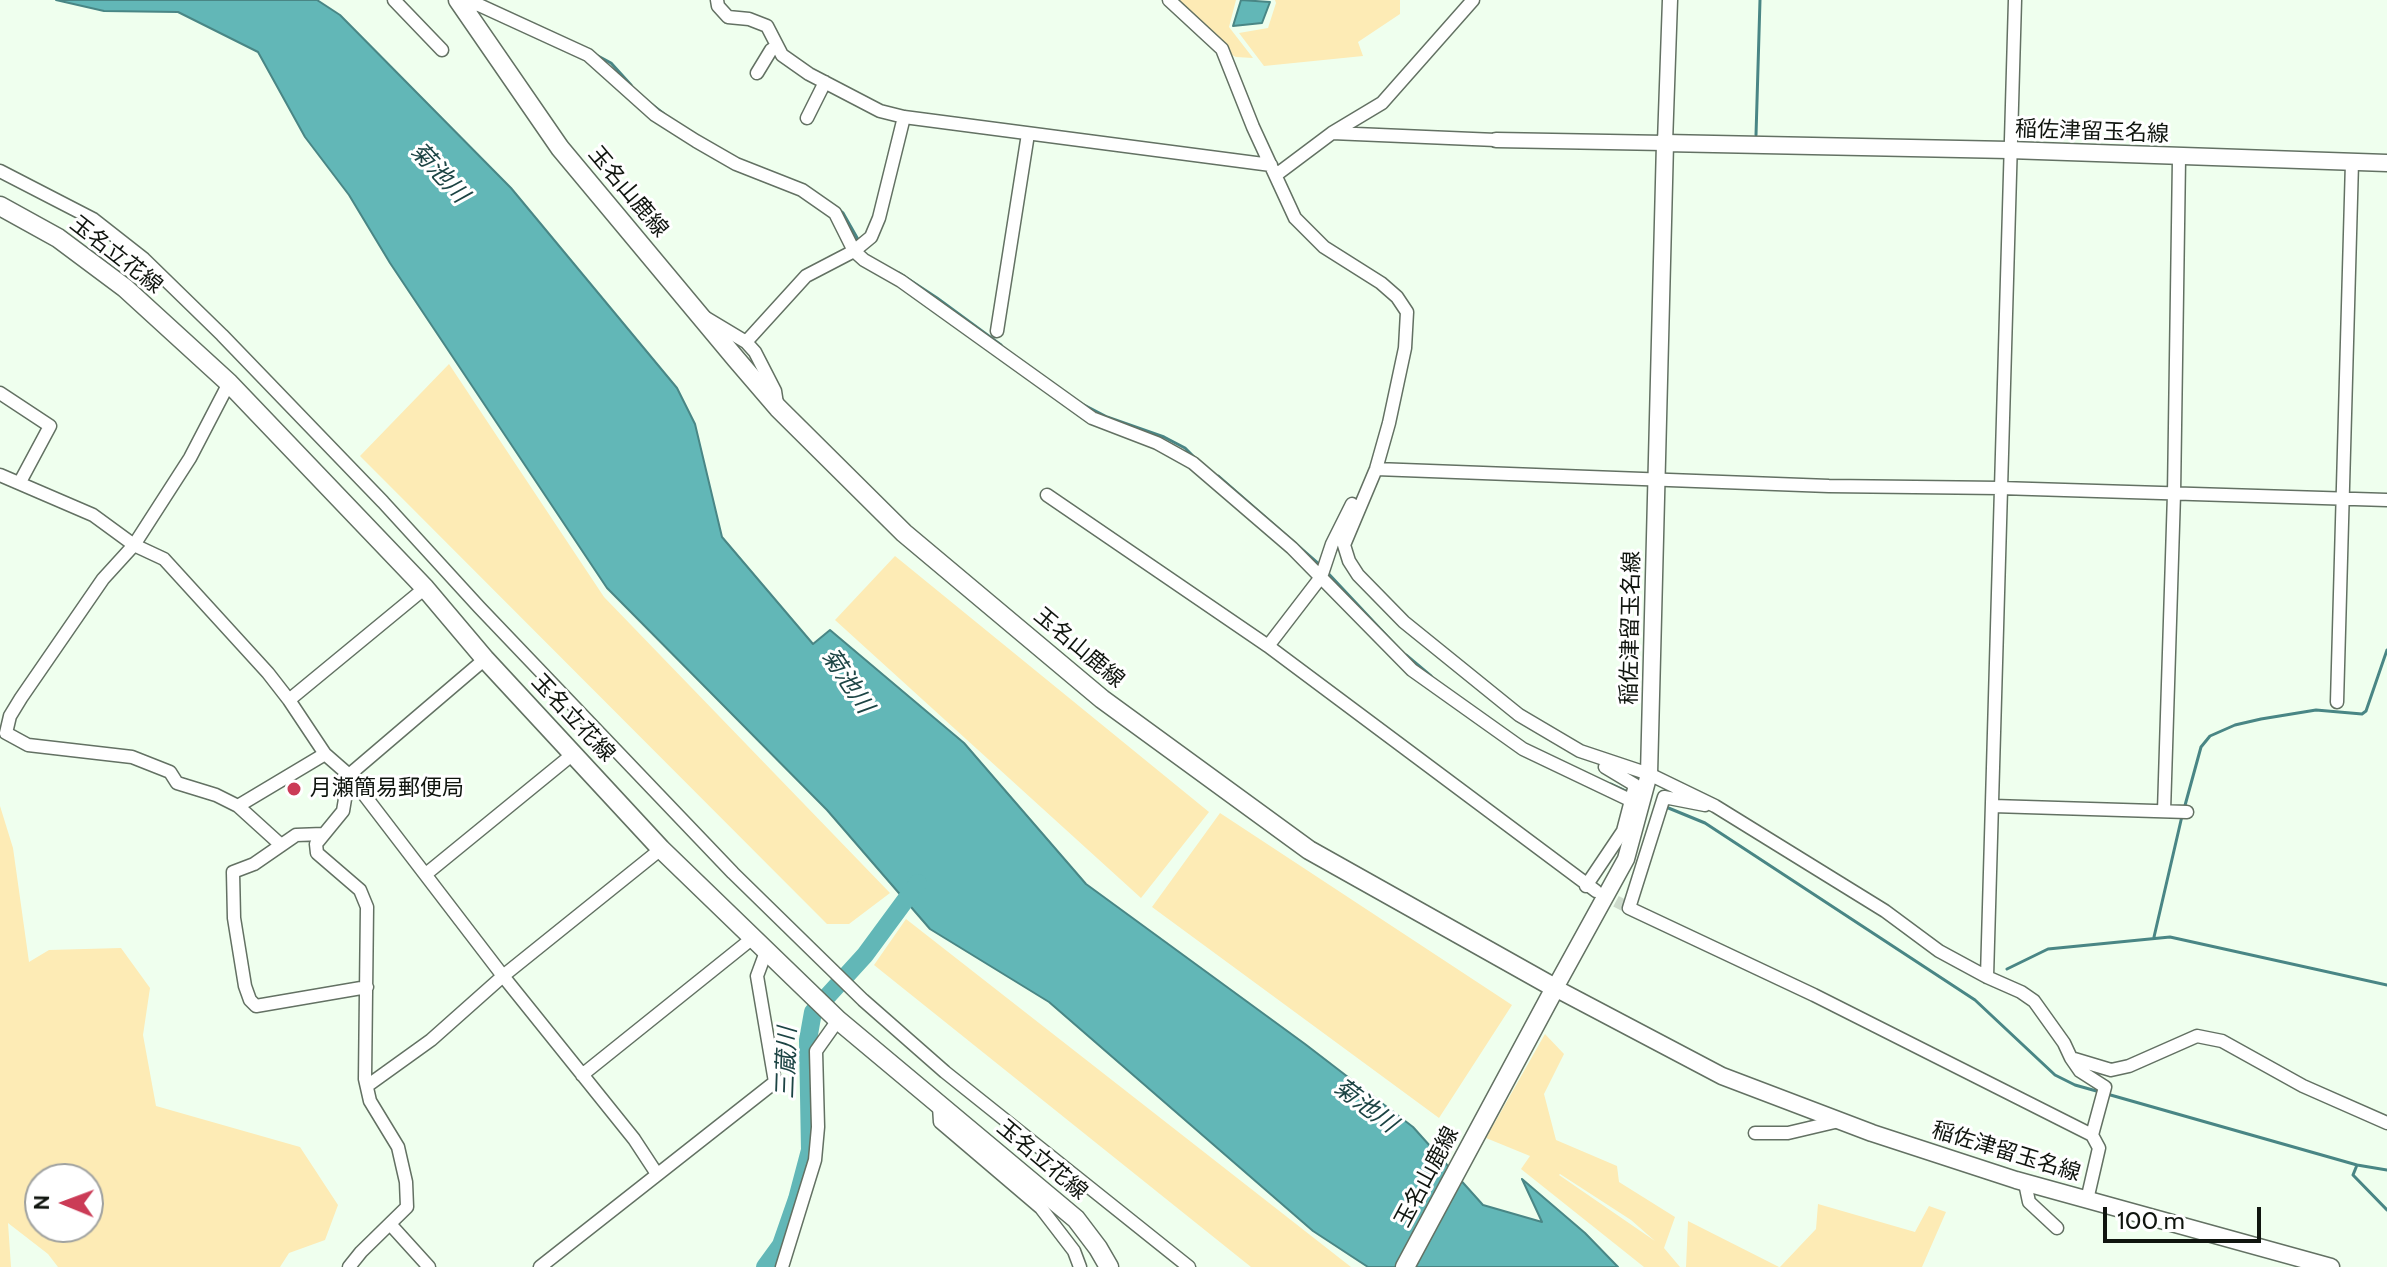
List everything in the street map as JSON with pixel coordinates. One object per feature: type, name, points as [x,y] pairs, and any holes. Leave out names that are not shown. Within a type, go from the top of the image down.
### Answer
[{"type":"main road","name":"玉名山鹿線","points":[[459,2],[560,148],[700,316],[778,408],[904,533],[1102,699],[1309,850],[1555,988],[1405,1267]]},
{"type":"main road","name":"稲佐津留玉名線","points":[[2331,1267],[2025,1183],[1839,1121],[1722,1076],[1555,988],[1626,859],[1649,774],[1665,143],[2009,150],[2387,163]]},
{"type":"main road","name":"玉名立花線","points":[[0,206],[58,238],[125,288],[229,383],[425,588],[485,659],[661,849],[832,1014],[1076,1219],[1109,1267]]},
{"type":"street","points":[[394,0],[442,50]]},
{"type":"street","points":[[717,0],[718,6],[728,17],[749,19],[767,26],[782,55],[880,111],[1273,170],[1382,103],[1473,0]]},
{"type":"street","points":[[1047,495],[1268,646],[1591,888],[1623,831],[1635,785],[1519,715],[1483,689],[1404,622],[1358,575],[1349,561],[1344,545],[1376,469],[1398,384],[1405,348],[1407,312],[1397,297],[1381,283],[1324,247],[1295,218],[1222,49],[1169,0]]},
{"type":"street","points":[[1332,133],[1665,143],[1670,0]]},
{"type":"street","points":[[1987,977],[2015,0]]},
{"type":"street","points":[[459,2],[479,5],[588,55],[655,115],[696,141],[736,164],[802,190],[835,213],[854,251],[977,334],[1092,418],[1157,443],[1193,463],[1292,548],[1412,670],[1523,749],[1632,801]]},
{"type":"street","points":[[757,73],[771,50],[777,46]]},
{"type":"street","points":[[807,118],[825,82]]},
{"type":"street","points":[[746,342],[806,276],[854,251],[871,237],[879,218],[904,117]]},
{"type":"street","points":[[997,331],[1028,134]]},
{"type":"street","points":[[2164,811],[2174,494],[2179,159],[2182,157]]},
{"type":"street","points":[[2337,702],[2352,162]]},
{"type":"street","points":[[0,171],[93,219],[144,259],[383,502],[722,862],[850,988],[945,1072],[1189,1267]]},
{"type":"street","points":[[700,316],[717,323],[746,342],[755,352],[775,391],[778,408]]},
{"type":"street","points":[[229,383],[190,458],[134,545],[103,579],[21,698],[10,716],[6,733],[28,745],[132,757],[170,772],[177,783],[216,795],[238,806],[281,845]]},
{"type":"street","points":[[0,393],[50,426],[20,482]]},
{"type":"street","points":[[1376,469],[1656,480],[2387,500]]},
{"type":"street","points":[[0,475],[93,515],[134,545],[164,559],[289,700],[325,754],[349,775],[503,976],[634,1139],[657,1174]]},
{"type":"street","points":[[1268,646],[1321,577],[1354,500],[1364,495]]},
{"type":"street","points":[[289,700],[425,588]]},
{"type":"street","points":[[349,1267],[407,1207],[406,1182],[398,1147],[370,1101],[365,1079],[367,907],[360,890],[317,853],[316,844],[343,811],[349,775],[485,659]]},
{"type":"street","points":[[1580,751],[1649,774],[1715,806],[1885,911],[1939,951],[2034,1001],[2080,1071],[2104,1093],[2092,1135]]},
{"type":"street","points":[[238,806],[325,754]]},
{"type":"street","points":[[426,874],[573,754]]},
{"type":"street","points":[[1715,806],[1664,797],[1629,908],[1814,995],[2092,1135],[2099,1148],[2087,1200]]},
{"type":"street","points":[[1993,806],[2187,812]]},
{"type":"street","points":[[323,834],[296,835],[254,864],[233,872],[234,918],[250,1000],[256,1006],[367,987]]},
{"type":"street","points":[[367,1086],[431,1040],[503,976],[661,849]]},
{"type":"street","points":[[582,1075],[760,943]]},
{"type":"street","points":[[540,1267],[775,1082],[757,976],[760,943]]},
{"type":"street","points":[[782,1267],[815,1160],[818,1127],[816,1051],[832,1014]]},
{"type":"street","points":[[2071,1058],[2111,1070],[2129,1066],[2197,1036],[2222,1041],[2303,1086],[2387,1123]]},
{"type":"street","points":[[939,1106],[940,1122],[1041,1208],[1074,1251],[1080,1267]]},
{"type":"street","points":[[1755,1133],[1788,1133],[1839,1121]]},
{"type":"street","points":[[2025,1183],[2029,1202],[2057,1228]]},
{"type":"street","points":[[390,1224],[429,1267]]},
{"type":"shaded area","points":[[1176,0],[1236,0],[1229,27],[1253,58],[1228,53]]},
{"type":"shaded area","points":[[1275,0],[1400,0],[1400,14],[1358,42],[1363,56],[1264,66],[1239,33],[1268,28]]},
{"type":"shaded area","points":[[449,364],[604,597],[890,893],[849,924],[827,924],[360,456]]},
{"type":"shaded area","points":[[895,556],[1209,812],[1141,898],[835,620]]},
{"type":"shaded area","points":[[0,806],[13,848],[29,962],[49,950],[121,948],[150,988],[143,1035],[156,1106],[300,1147],[338,1205],[325,1240],[289,1253],[280,1267],[58,1267],[34,1243],[104,1243],[104,1163],[24,1163],[24,1235],[8,1223],[11,1267],[0,1267]]},
{"type":"shaded area","points":[[1220,813],[1512,1005],[1439,1118],[1152,907]]},
{"type":"shaded area","points":[[906,919],[1351,1267],[1251,1267],[874,965]]},
{"type":"shaded area","points":[[1545,1034],[1564,1054],[1544,1094],[1556,1140],[1617,1166],[1619,1182],[1675,1217],[1664,1248],[1680,1267],[1644,1267],[1521,1169],[1530,1156],[1486,1138]],"holes":[[[1560,1174],[1631,1220],[1655,1241],[1559,1175]]]},
{"type":"shaded area","points":[[1818,1204],[1915,1232],[1929,1206],[1946,1212],[1922,1267],[1780,1267],[1816,1229]]},
{"type":"shaded area","points":[[1688,1221],[1779,1267],[1686,1267]]},
{"type":"water","name":"菊池川","points":[[56,0],[317,0],[340,15],[511,188],[677,388],[695,424],[722,537],[813,644],[830,630],[964,743],[1086,884],[1413,1127],[1483,1205],[1542,1222],[1522,1179],[1585,1233],[1618,1267],[1368,1267],[1313,1231],[1049,1002],[930,929],[827,810],[607,588],[390,263],[349,195],[305,137],[258,52],[178,12],[104,11]]},
{"type":"water","points":[[1241,0],[1270,2],[1262,23],[1233,26]]},
{"type":"waterway","points":[[1756,135],[1760,0]]},
{"type":"waterway","points":[[598,56],[611,63],[631,85]]},
{"type":"waterway","points":[[651,104],[664,114]]},
{"type":"waterway","points":[[838,209],[860,243]]},
{"type":"waterway","points":[[899,273],[1001,345]]},
{"type":"waterway","points":[[1082,404],[1107,417],[1164,437],[1185,448],[1196,459]]},
{"type":"waterway","points":[[1218,476],[1321,566]]},
{"type":"waterway","points":[[1326,571],[1400,650]]},
{"type":"waterway","points":[[2184,809],[2201,747],[2210,736],[2235,725],[2316,710],[2362,714],[2366,711],[2387,650]]},
{"type":"waterway","points":[[1406,655],[1431,676]]},
{"type":"waterway","points":[[1611,784],[1628,792]]},
{"type":"waterway","points":[[1666,807],[1705,823],[1975,1000],[2055,1075],[2100,1092]]},
{"type":"waterway","points":[[2154,937],[2182,816]]},
{"type":"waterway","name":"三蔵川","points":[[765,1267],[781,1245],[810,1150],[808,1040],[813,1012],[865,955],[918,883]]},
{"type":"waterway","points":[[2007,969],[2048,949],[2170,937],[2387,985]]},
{"type":"waterway","points":[[2107,1094],[2357,1165]]},
{"type":"waterway","points":[[2387,1170],[2357,1165],[2353,1175],[2387,1210]]},
{"type":"tunnel","points":[[1600,893],[1629,908]]},
{"type":"place","name":"月瀬簡易郵便局","points":[[294,789]]}]
